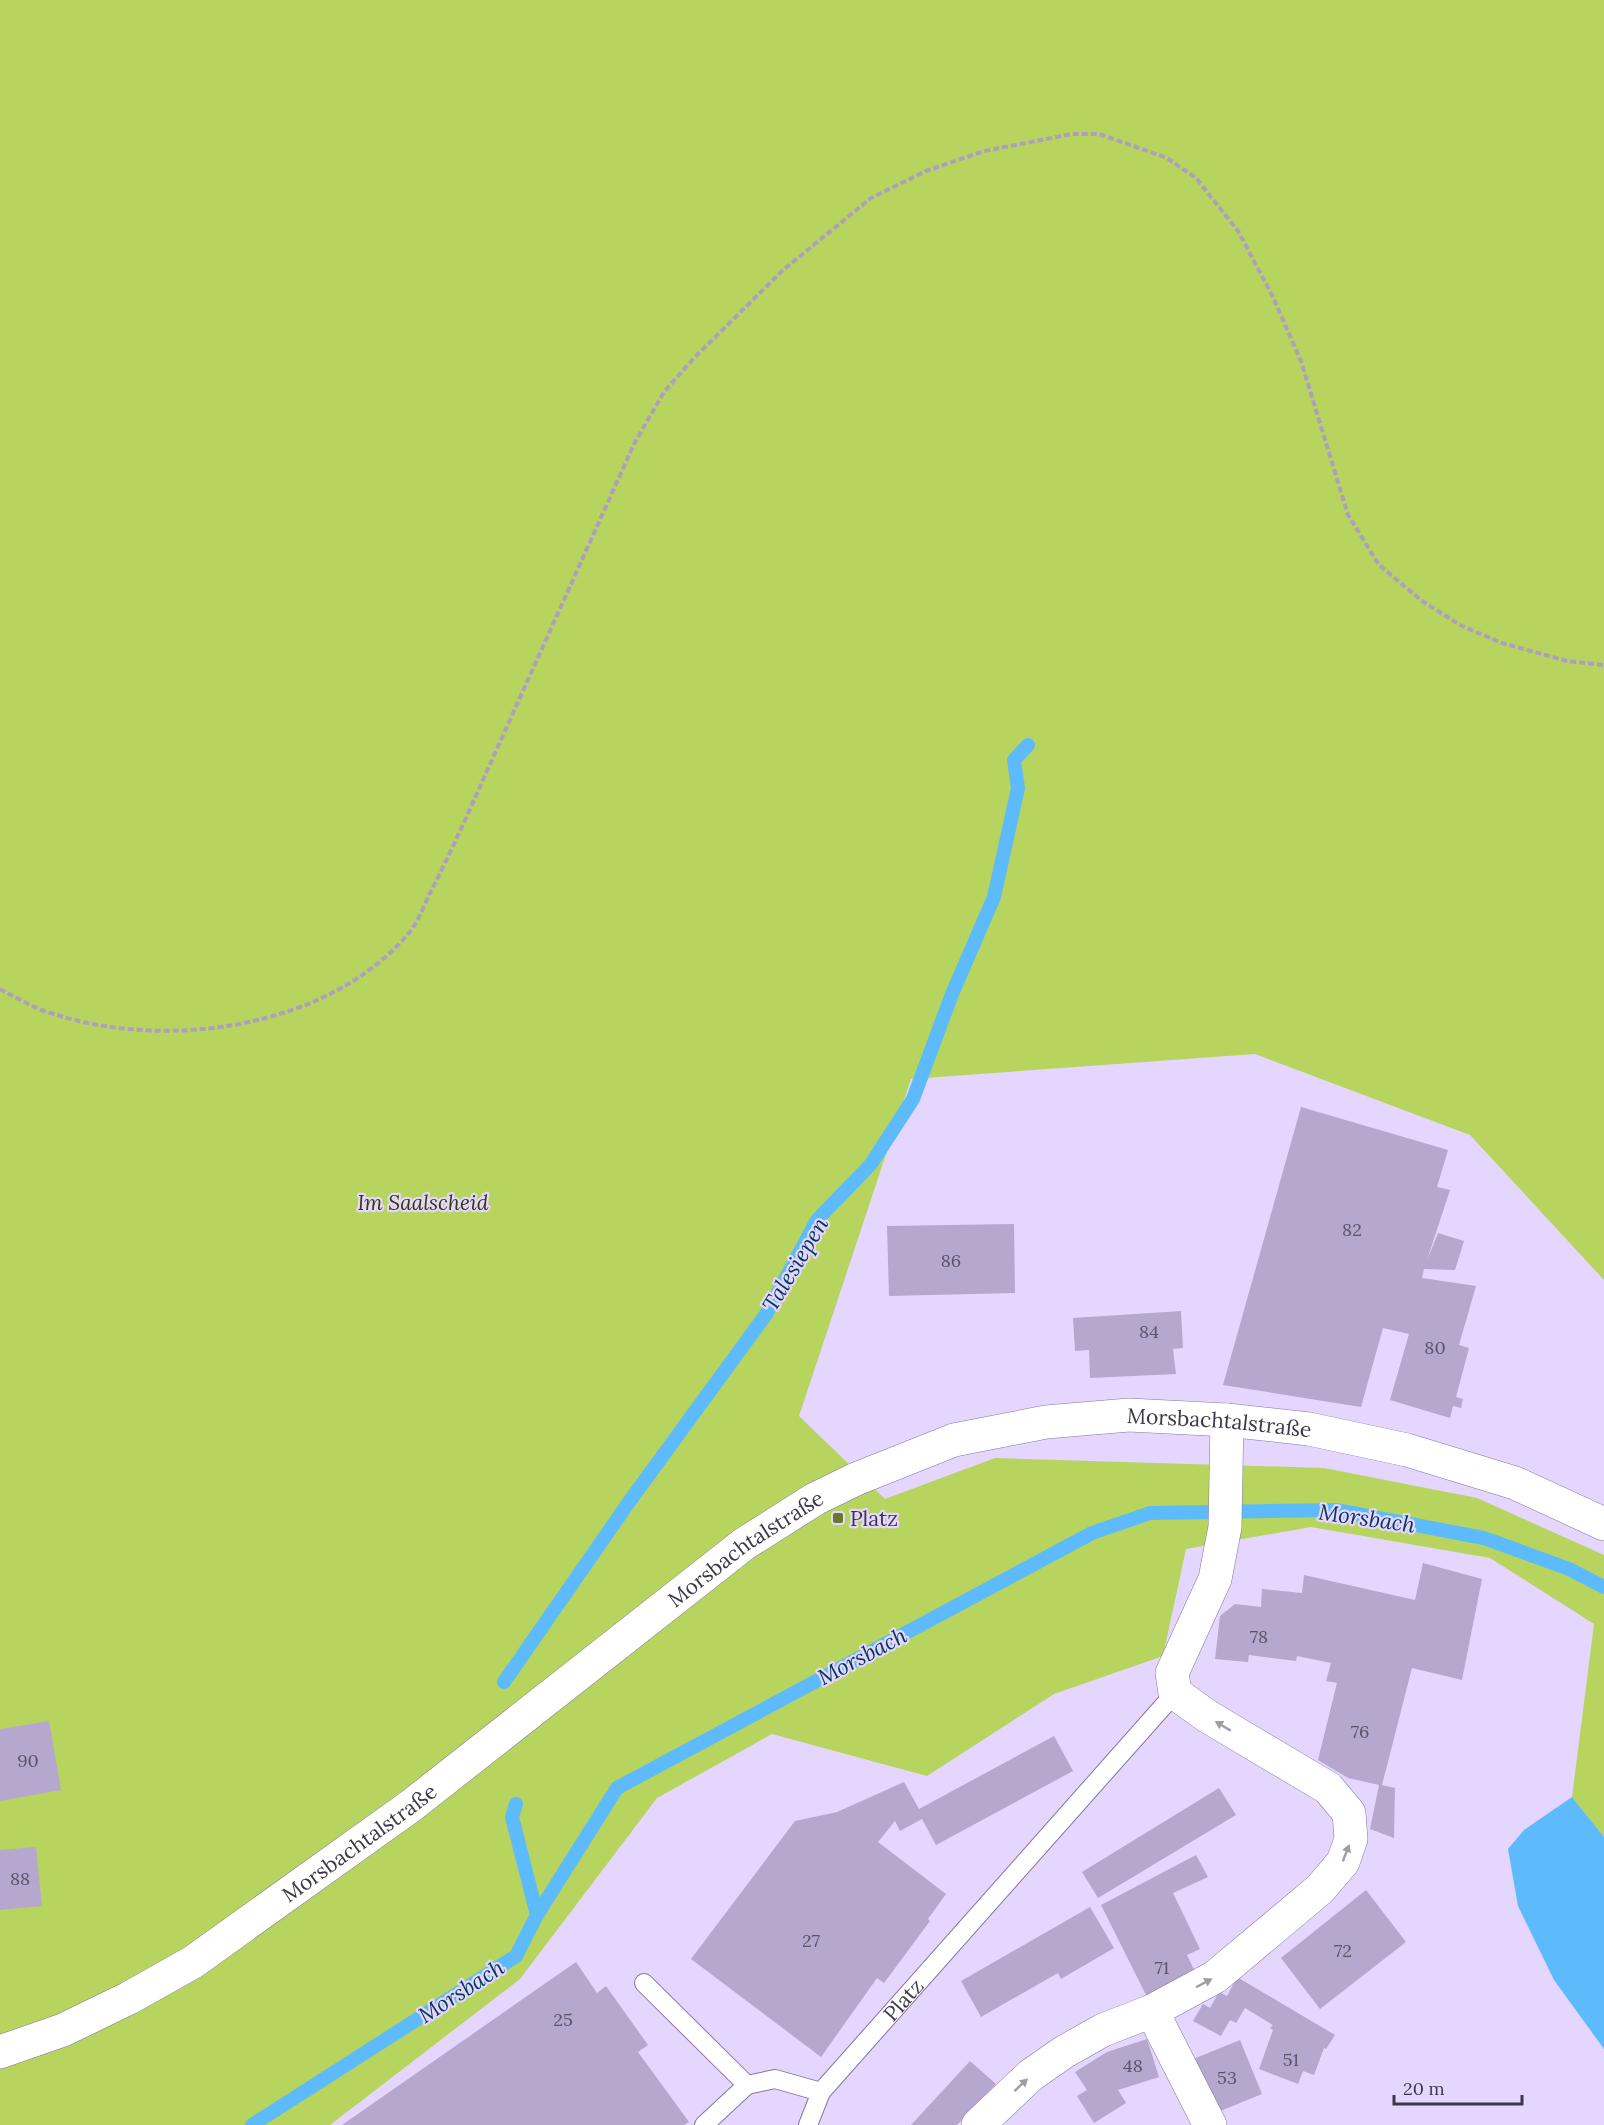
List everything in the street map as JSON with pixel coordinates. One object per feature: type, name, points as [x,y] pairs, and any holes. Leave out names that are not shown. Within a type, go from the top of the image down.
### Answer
[{"type":"main road","name":"Morsbachtalstraße","points":[[0,2052],[91,2016],[129,1998],[193,1962],[412,1805],[744,1544],[815,1499],[856,1479],[954,1440],[1046,1422],[1129,1415],[1227,1420],[1309,1429],[1407,1450],[1515,1484],[1604,1524]]},
{"type":"main road","points":[[978,2125],[1031,2075],[1064,2052],[1103,2030],[1152,2011],[1215,1977],[1320,1889],[1343,1862],[1352,1839],[1349,1813],[1328,1788],[1207,1716],[1175,1693],[1172,1673],[1215,1579],[1224,1527],[1227,1420]]},
{"type":"main road","points":[[1152,2011],[1210,2125]]},
{"type":"lane","name":"Platz","points":[[808,2125],[821,2092],[1175,1693]]},
{"type":"lane","points":[[644,1983],[747,2085]]},
{"type":"lane","points":[[704,2125],[747,2085],[776,2079],[821,2092]]},
{"type":"path","points":[[0,989],[53,1014],[121,1029],[173,1033],[220,1028],[307,1006],[352,983],[392,949],[411,932],[452,849],[634,444],[664,392],[694,358],[782,271],[871,198],[926,171],[984,151],[1072,134],[1099,134],[1167,158],[1196,178],[1238,231],[1272,295],[1301,361],[1348,515],[1379,565],[1422,601],[1460,625],[1502,643],[1567,661],[1604,665]]},
{"type":"green space","name":"Im Saalscheid","points":[[0,0],[1604,0],[1604,1280],[1470,1135],[1255,1054],[911,1079],[799,1416],[885,1499],[995,1458],[1324,1468],[1477,1498],[1604,1555],[1604,1837],[1572,1797],[1594,1624],[1490,1558],[1311,1527],[1186,1549],[1163,1656],[1054,1694],[927,1776],[772,1734],[657,1798],[520,1979],[330,2125],[0,2125]]},
{"type":"water","points":[[1572,1797],[1604,1837],[1604,2049],[1554,1980],[1518,1906],[1508,1849],[1524,1830]]},
{"type":"building","points":[[1301,1107],[1448,1150],[1437,1187],[1450,1190],[1427,1260],[1438,1233],[1464,1241],[1455,1270],[1424,1269],[1422,1278],[1476,1286],[1459,1345],[1469,1348],[1456,1397],[1463,1399],[1461,1408],[1453,1406],[1450,1418],[1390,1400],[1409,1334],[1383,1328],[1361,1407],[1223,1385]]},
{"type":"building","points":[[1014,1224],[1015,1293],[889,1296],[887,1226]]},
{"type":"building","points":[[1181,1311],[1183,1348],[1173,1349],[1176,1374],[1090,1378],[1089,1350],[1075,1351],[1073,1318]]},
{"type":"building","points":[[1423,1563],[1482,1579],[1462,1680],[1412,1668],[1382,1785],[1395,1788],[1394,1838],[1370,1829],[1379,1785],[1348,1778],[1318,1760],[1337,1683],[1326,1681],[1331,1663],[1297,1656],[1296,1661],[1249,1655],[1248,1662],[1215,1659],[1220,1616],[1235,1604],[1261,1607],[1262,1589],[1302,1593],[1304,1575],[1415,1600]]},
{"type":"building","points":[[49,1721],[61,1790],[0,1801],[0,1729]]},
{"type":"building","points":[[1054,1736],[1073,1771],[936,1845],[922,1819],[900,1831],[895,1821],[878,1842],[946,1894],[928,1919],[930,1921],[884,1983],[877,1978],[821,2057],[691,1959],[795,1821],[837,1812],[904,1782],[919,1809]]},
{"type":"building","points":[[1219,1788],[1236,1815],[1098,1898],[1082,1872]]},
{"type":"building","points":[[36,1847],[42,1906],[0,1910],[0,1850]]},
{"type":"building","points":[[1196,1855],[1208,1877],[1173,1893],[1200,1949],[1187,1955],[1195,1972],[1146,1995],[1101,1905]]},
{"type":"building","points":[[1366,1890],[1406,1942],[1320,2009],[1281,1958]]},
{"type":"building","points":[[1090,1907],[1114,1948],[1061,1979],[1058,1973],[981,2017],[961,1981]]},
{"type":"building","points":[[576,1962],[597,1993],[606,1986],[648,2045],[638,2052],[689,2122],[684,2125],[342,2125]]},
{"type":"building","points":[[1237,1977],[1335,2035],[1326,2049],[1324,2048],[1314,2075],[1303,2071],[1298,2084],[1259,2069],[1273,2030],[1270,2028],[1273,2025],[1245,2008],[1236,2023],[1230,2020],[1221,2036],[1193,2021],[1203,2004],[1210,2008],[1219,1992],[1227,1996]]},
{"type":"building","points":[[1147,2039],[1159,2077],[1118,2090],[1126,2103],[1094,2123],[1077,2096],[1087,2090],[1075,2072],[1107,2052]]},
{"type":"building","points":[[1240,2040],[1262,2094],[1213,2114],[1191,2060]]},
{"type":"building","points":[[970,2061],[996,2084],[957,2125],[911,2125]]},
{"type":"waterway","name":"Talesiepen","points":[[504,1682],[629,1502],[767,1313],[817,1220],[871,1164],[913,1099],[952,994],[994,897],[1018,788],[1014,760],[1028,745]]},
{"type":"waterway","name":"Morsbach","points":[[252,2125],[516,1956],[537,1915],[617,1788],[1092,1533],[1150,1513],[1336,1510],[1484,1538],[1569,1569],[1604,1587]]},
{"type":"waterway","name":"Talesiepen","points":[[516,1804],[512,1817],[537,1915]]},
{"type":"place","name":"Platz","points":[[838,1518]]}]
